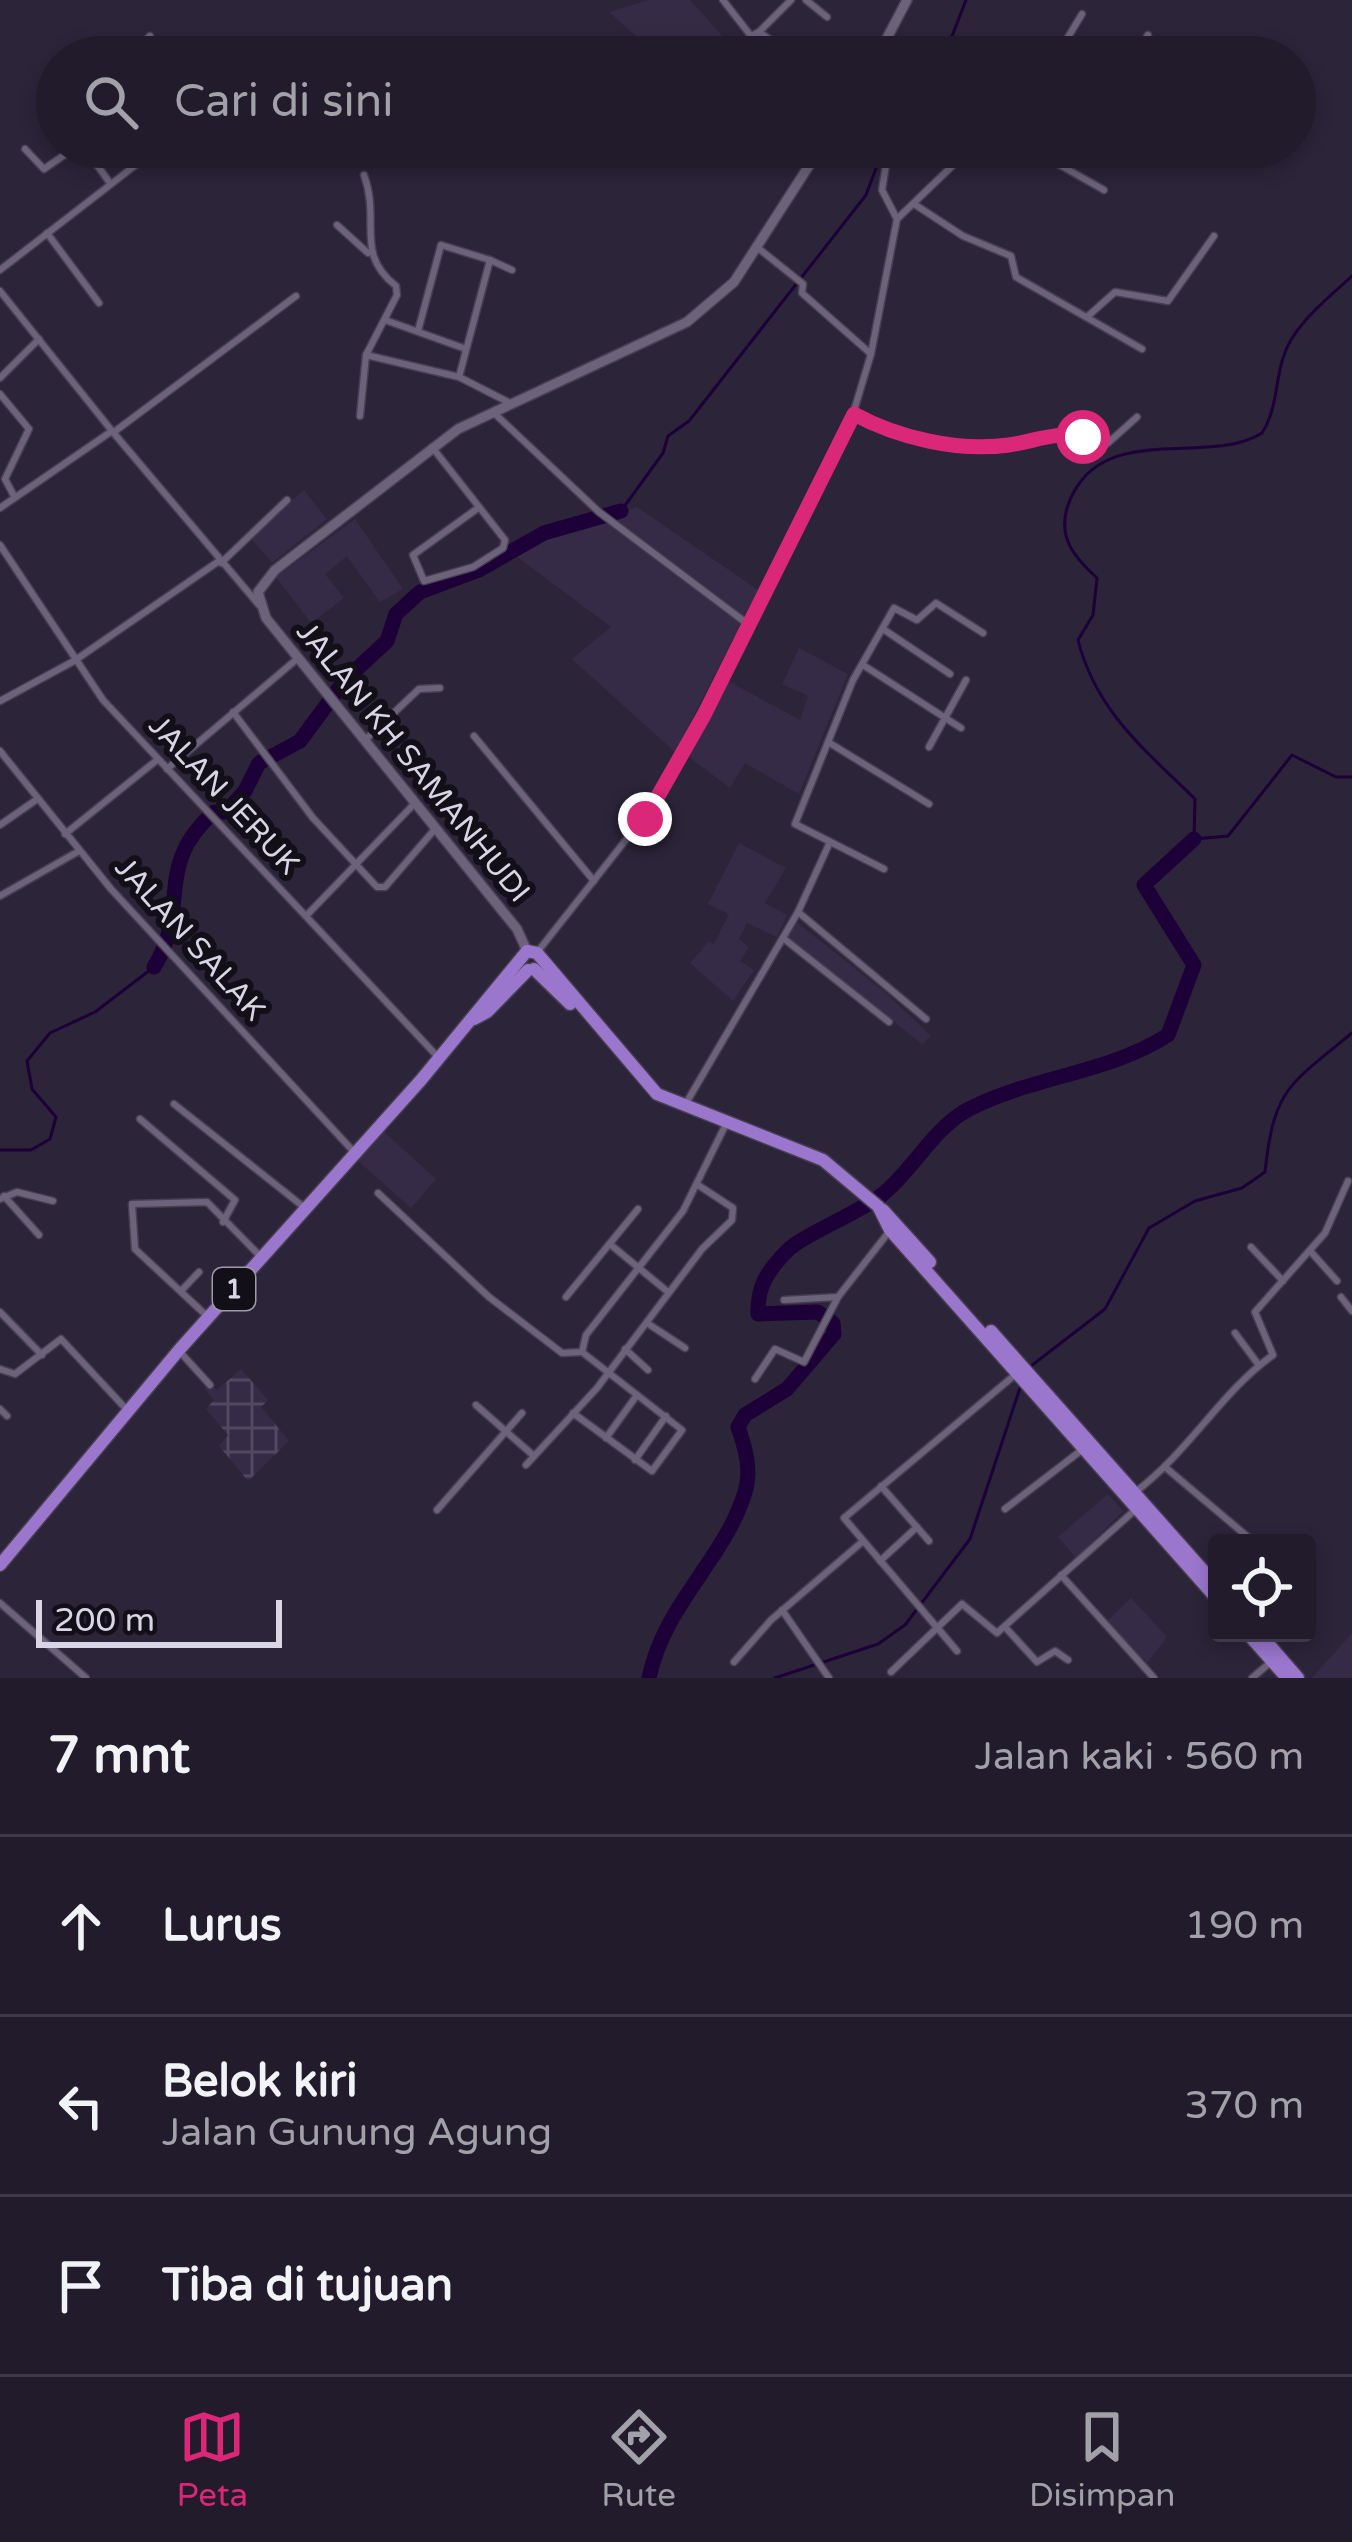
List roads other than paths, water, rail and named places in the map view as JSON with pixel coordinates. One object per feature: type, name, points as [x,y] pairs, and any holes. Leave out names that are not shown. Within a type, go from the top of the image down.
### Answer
[{"type":"highway","points":[[531,961],[647,1086],[683,1108],[823,1160],[879,1207]]},
{"type":"highway","name":"1","points":[[0,1565],[179,1350],[353,1152],[531,961]]},
{"type":"highway","points":[[1019,1373],[880,1208],[890,1230],[1019,1373],[1134,1493],[1208,1588]]},
{"type":"highway","points":[[1036,1389],[1137,1509],[1208,1577]]},
{"type":"highway","points":[[1255,1642],[1287,1678]]},
{"type":"highway","points":[[1266,1642],[1298,1678]]},
{"type":"main road","points":[[887,36],[903,2]]},
{"type":"main road","points":[[259,605],[258,592],[268,576],[432,447],[491,410],[698,315],[718,299],[758,248],[808,168]]},
{"type":"main road","name":"JALAN KH SAMANHUDI","points":[[259,605],[517,929],[531,961]]},
{"type":"street","points":[[723,0],[751,36],[791,0]]},
{"type":"street","points":[[806,0],[827,16]]},
{"type":"street","points":[[1069,36],[1082,14]]},
{"type":"street","points":[[759,32],[765,36]]},
{"type":"street","points":[[25,148],[36,160]]},
{"type":"street","points":[[98,168],[110,183]]},
{"type":"street","points":[[0,270],[130,168]]},
{"type":"street","points":[[885,168],[882,190],[897,219]]},
{"type":"street","points":[[531,961],[655,803],[854,414],[871,354],[897,219],[951,168]]},
{"type":"street","points":[[1065,168],[1104,190]]},
{"type":"street","points":[[364,175],[373,218],[368,253]]},
{"type":"street","points":[[914,204],[963,236],[1011,256],[1016,277],[1142,349]]},
{"type":"street","points":[[337,225],[368,253],[379,274],[396,286],[396,300],[366,355],[367,389],[360,416]]},
{"type":"street","points":[[47,233],[98,303]]},
{"type":"street","points":[[1087,317],[1115,292],[1165,303],[1214,236]]},
{"type":"street","points":[[418,331],[438,247],[448,244],[512,271]]},
{"type":"street","points":[[758,248],[803,284],[802,293],[871,354]]},
{"type":"street","points":[[459,377],[490,260]]},
{"type":"street","points":[[0,291],[259,605]]},
{"type":"street","points":[[0,508],[296,296]]},
{"type":"street","points":[[384,319],[466,349]]},
{"type":"street","points":[[0,378],[39,339]]},
{"type":"street","points":[[366,355],[459,377],[508,403]]},
{"type":"street","points":[[0,394],[29,429],[18,461],[4,478],[14,496]]},
{"type":"street","points":[[491,410],[607,519],[749,625]]},
{"type":"street","points":[[854,414],[901,434],[986,447],[1058,433],[1108,443],[1137,417]]},
{"type":"street","points":[[432,447],[503,536],[503,548],[473,567],[424,581],[413,555],[478,508]]},
{"type":"street","points":[[0,701],[74,661],[220,562],[287,500]]},
{"type":"street","name":"JALAN JERUK","points":[[0,545],[74,661],[158,760],[439,1058]]},
{"type":"street","points":[[884,869],[795,824],[828,742],[894,608],[916,620],[936,603],[983,633]]},
{"type":"street","points":[[883,629],[950,674]]},
{"type":"street","points":[[167,770],[299,657]]},
{"type":"street","points":[[863,664],[961,728]]},
{"type":"street","points":[[929,747],[966,680]]},
{"type":"street","points":[[364,741],[419,689],[440,688]]},
{"type":"street","points":[[233,712],[279,766],[313,818],[374,884],[385,887],[434,830]]},
{"type":"street","points":[[474,736],[593,881]]},
{"type":"street","points":[[828,742],[929,805]]},
{"type":"street","name":"JALAN SALAK","points":[[0,751],[79,851],[353,1152]]},
{"type":"street","points":[[65,834],[158,760]]},
{"type":"street","points":[[0,825],[36,800]]},
{"type":"street","points":[[306,916],[353,862],[414,804]]},
{"type":"street","points":[[683,1108],[798,912],[830,842]]},
{"type":"street","points":[[0,896],[79,851]]},
{"type":"street","points":[[798,912],[926,1019]]},
{"type":"street","points":[[783,938],[890,1022]]},
{"type":"street","points":[[174,1104],[305,1208]]},
{"type":"street","points":[[140,1119],[235,1200],[224,1222]]},
{"type":"street","points":[[582,1352],[586,1335],[640,1269],[698,1185],[727,1123]]},
{"type":"street","points":[[1134,1493],[1165,1467],[1274,1351],[1255,1312],[1311,1252],[1348,1181]]},
{"type":"street","points":[[526,1465],[608,1374],[734,1215],[730,1205],[698,1185]]},
{"type":"street","points":[[39,1235],[2,1198],[17,1192],[53,1201]]},
{"type":"street","points":[[378,1193],[562,1354],[582,1352],[682,1430],[656,1469],[635,1460],[573,1414]]},
{"type":"street","points":[[1342,1197],[1352,1200]]},
{"type":"street","points":[[208,1317],[135,1249],[130,1206],[149,1200],[202,1200],[261,1257]]},
{"type":"street","points":[[566,1297],[638,1209]]},
{"type":"street","points":[[755,1379],[772,1351],[801,1363],[821,1335],[838,1297],[890,1230]]},
{"type":"street","points":[[610,1245],[669,1293]]},
{"type":"street","points":[[1251,1247],[1283,1281]]},
{"type":"street","points":[[1311,1252],[1337,1282]]},
{"type":"street","points":[[182,1290],[199,1272]]},
{"type":"street","points":[[784,1300],[838,1297]]},
{"type":"street","points":[[1341,1297],[1352,1311]]},
{"type":"street","points":[[0,1312],[42,1355]]},
{"type":"street","points":[[646,1323],[685,1348]]},
{"type":"street","points":[[1235,1333],[1258,1364]]},
{"type":"street","points":[[0,1370],[15,1374],[59,1339],[128,1411]]},
{"type":"street","points":[[625,1349],[648,1370]]},
{"type":"street","points":[[179,1350],[210,1384]]},
{"type":"street","points":[[957,1652],[844,1517],[1019,1373]]},
{"type":"street","points":[[606,1438],[637,1395]]},
{"type":"street","points":[[476,1405],[534,1456]]},
{"type":"street","points":[[437,1510],[522,1413]]},
{"type":"street","points":[[635,1460],[666,1416]]},
{"type":"street","points":[[1005,1509],[1083,1449]]},
{"type":"street","points":[[1165,1467],[1245,1534]]},
{"type":"street","points":[[881,1486],[929,1541]]},
{"type":"street","points":[[891,1672],[964,1603],[995,1634],[1005,1628],[1137,1509]]},
{"type":"street","points":[[880,1561],[916,1527]]},
{"type":"street","points":[[734,1662],[782,1610],[862,1541]]},
{"type":"street","points":[[1060,1575],[1154,1678]]},
{"type":"street","points":[[0,1603],[86,1678]]},
{"type":"street","points":[[782,1610],[824,1676]]},
{"type":"street","points":[[1005,1628],[1037,1662],[1055,1651],[1067,1660]]},
{"type":"street","points":[[1252,1678],[1271,1661]]},
{"type":"waterway","points":[[952,36],[966,0]]},
{"type":"waterway","points":[[621,511],[663,453],[668,436],[689,421],[866,195],[876,168]]},
{"type":"waterway","points":[[1352,276],[1294,335],[1262,433],[1239,443],[1129,453],[1104,462],[1083,478],[1065,516],[1066,537],[1097,578],[1093,615],[1078,640],[1086,665],[1124,727],[1195,799],[1194,839],[1228,836],[1292,755],[1336,777],[1352,777]]},
{"type":"waterway","points":[[154,967],[170,925],[178,869],[195,832],[214,812],[226,812],[245,791],[259,763],[300,741],[345,680],[387,641],[396,614],[420,592],[479,570],[544,533],[621,511]]},
{"type":"waterway","points":[[649,1678],[668,1627],[724,1539],[745,1492],[748,1467],[738,1427],[745,1415],[787,1389],[834,1334],[833,1323],[818,1312],[758,1314],[759,1295],[769,1272],[795,1244],[883,1194],[945,1127],[969,1109],[1120,1058],[1168,1035],[1194,965],[1144,885],[1194,839]]},
{"type":"waterway","points":[[0,1150],[31,1150],[50,1139],[56,1117],[32,1089],[27,1061],[50,1033],[95,1012],[154,967]]},
{"type":"waterway","points":[[1031,1366],[1105,1309],[1149,1228],[1195,1201],[1242,1188],[1265,1172],[1274,1121],[1289,1089],[1352,1033]]},
{"type":"waterway","points":[[775,1678],[878,1644],[905,1625],[970,1539],[1021,1385]]}]
